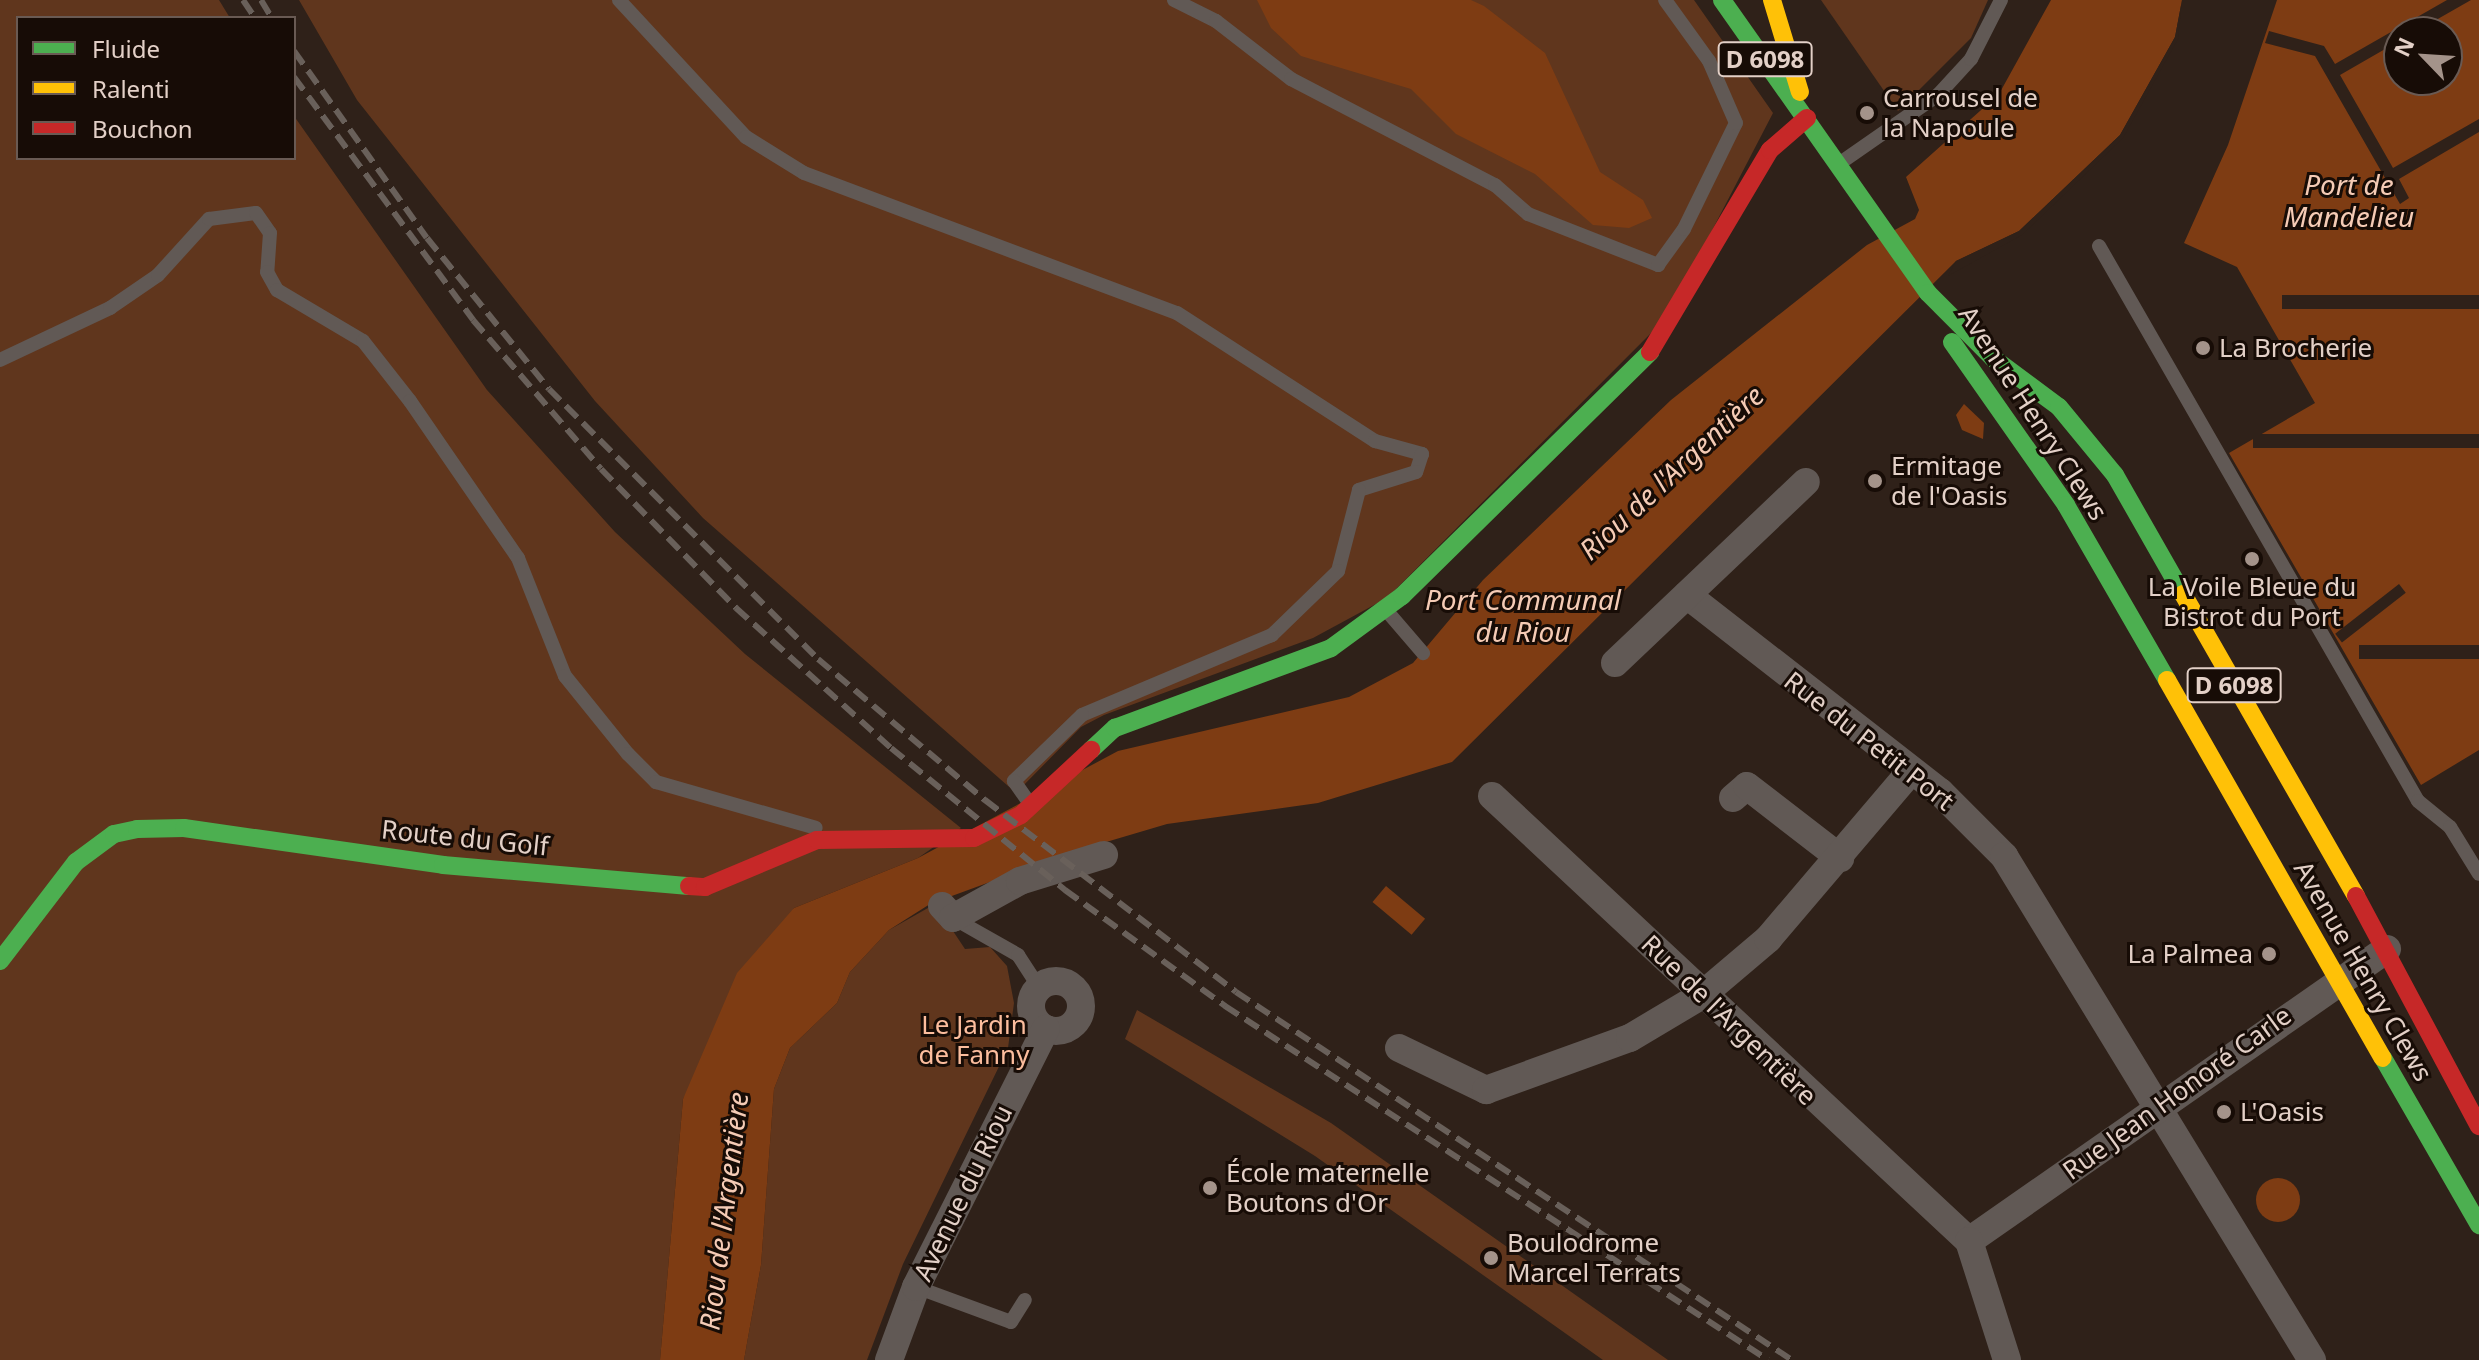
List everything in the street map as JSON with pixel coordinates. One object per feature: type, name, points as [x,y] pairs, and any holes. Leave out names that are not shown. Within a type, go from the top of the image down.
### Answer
[{"type":"main road","name":"D 6098","points":[[1722,0],[1928,293]]},
{"type":"main road","name":"D 6098","points":[[1772,0],[1807,118]]},
{"type":"main road","points":[[1031,805],[1115,728],[1331,648],[1381,614],[1658,344],[1770,150],[1807,118]]},
{"type":"main road","name":"Avenue Henry Clews","points":[[1928,293],[1993,358],[2059,407],[2115,475],[2387,949],[2479,1126]]},
{"type":"main road","name":"Avenue Henry Clews","points":[[1928,293],[1942,328],[2066,505],[2479,1225]]},
{"type":"main road","name":"Route du Golf","points":[[0,961],[76,862],[114,834],[137,829],[184,828],[443,865],[705,887],[817,840],[974,838],[1031,805]]},
{"type":"street","points":[[1615,663],[1806,482]]},
{"type":"street","name":"Rue du Petit Port","points":[[1687,595],[1911,771],[2004,856],[2155,1111],[2312,1360]]},
{"type":"street","points":[[1399,1048],[1486,1090],[1590,1058],[1702,995],[1768,939],[1911,771]]},
{"type":"street","points":[[1733,798],[1747,786],[1840,858]]},
{"type":"street","name":"Rue de l'Argentière","points":[[1492,796],[1969,1241]]},
{"type":"street","points":[[948,912],[1020,881],[1104,855]]},
{"type":"street","name":"Rue Jean Honoré Carle","points":[[1969,1241],[2339,978],[2387,949]]},
{"type":"street","points":[[1065,982],[1080,1000],[1073,1024],[1046,1029],[1031,1013],[1039,987],[1065,982]]},
{"type":"street","name":"Avenue du Riou","points":[[889,1360],[916,1287],[1046,1029]]},
{"type":"street","points":[[1969,1241],[2007,1360]]},
{"type":"lane","points":[[619,0],[746,137],[804,173],[1177,313],[1375,441],[1422,454],[1416,472],[1359,490],[1338,571],[1272,635],[1082,715],[1014,781],[1031,805]]},
{"type":"lane","points":[[1174,0],[1216,21],[1291,79],[1495,185],[1528,214],[1658,265],[1684,229],[1736,123],[1709,61],[1665,0]]},
{"type":"lane","points":[[1839,163],[1938,95],[1971,59],[2001,0]]},
{"type":"lane","points":[[0,360],[110,308],[158,275],[209,219],[256,213],[270,233],[267,272],[277,290],[363,341],[410,401],[518,558],[565,676],[628,754],[656,782],[816,828]]},
{"type":"lane","points":[[2099,246],[2418,801],[2450,827],[2479,874]]},
{"type":"lane","points":[[1381,614],[1423,653]]},
{"type":"lane","points":[[948,912],[1018,955],[1039,987]]},
{"type":"lane","points":[[916,1287],[1011,1322],[1025,1300]]},
{"type":"green space","points":[[0,0],[219,0],[229,16],[16,16],[16,160],[296,160],[296,119],[487,390],[615,532],[745,654],[961,828],[918,858],[794,908],[683,1099],[660,1360],[0,1360]]},
{"type":"green space","points":[[299,0],[1694,0],[1773,113],[1667,317],[1387,598],[1313,638],[1104,715],[1081,727],[1016,793],[703,518],[595,401],[357,100]]},
{"type":"green space","points":[[1821,0],[1988,0],[1971,38],[1898,111]]},
{"type":"green space","name":"Le Jardin de Fanny","points":[[935,904],[965,949],[990,947],[1007,966],[1014,1003],[1008,1048],[903,1264],[867,1360],[744,1360],[761,1265],[774,1089],[790,1048],[837,1003],[850,972],[889,930]]},
{"type":"green space","name":"Boulodrome Marcel Terrats","points":[[1137,1010],[1331,1123],[1668,1360],[1603,1360],[1315,1156],[1125,1039]]},
{"type":"water","points":[[1257,0],[1471,0],[1484,6],[1545,53],[1600,172],[1643,200],[1652,218],[1629,228],[1593,225],[1535,174],[1456,134],[1411,89],[1301,56],[1271,28]]},
{"type":"water","points":[[2051,0],[2182,0],[2175,37],[2120,135],[2019,231],[1956,261],[1452,762],[1318,803],[1167,824],[1069,853],[930,904],[889,930],[850,972],[837,1003],[790,1048],[774,1089],[761,1265],[744,1360],[660,1360],[683,1099],[737,973],[794,908],[918,858],[1118,751],[1349,697],[1413,663],[1483,580],[1671,400],[1867,245],[1915,219],[1919,210],[1906,177],[1999,94]]},
{"type":"water","name":"Port de Mandelieu","points":[[2277,0],[2479,0],[2479,750],[2421,785],[2229,453],[2315,403],[2237,267],[2184,243],[2228,145]]},
{"type":"water","points":[[1964,404],[1984,423],[1983,439],[1962,430],[1956,415]]},
{"type":"water","points":[[1386,886],[1425,919],[1412,935],[1373,902]]},
{"type":"water","points":[[2278,1178],[2293,1185],[2300,1200],[2293,1215],[2278,1222],[2263,1215],[2256,1200],[2263,1185]]},
{"type":"pier","points":[[2182,0],[2178,39],[2123,138],[2022,235],[1948,276],[1956,261],[2019,231],[2120,135],[2175,37]]},
{"type":"pier","points":[[2447,0],[2471,0],[2443,16],[2419,16]]},
{"type":"pier","points":[[2269,31],[2324,46],[2335,64],[2383,37],[2383,50],[2340,75],[2393,168],[2479,119],[2479,132],[2399,179],[2409,198],[2400,204],[2315,56],[2265,43]]},
{"type":"pier","points":[[2282,295],[2479,295],[2479,309],[2282,309]]},
{"type":"pier","points":[[2253,434],[2479,434],[2479,448],[2253,448]]},
{"type":"pier","points":[[2399,584],[2406,593],[2342,643],[2335,634]]},
{"type":"pier","points":[[2359,645],[2479,645],[2479,659],[2359,659]]},
{"type":"railway","points":[[243,0],[254,16]]},
{"type":"railway","points":[[261,0],[271,16]]},
{"type":"railway","points":[[296,54],[427,238],[549,389],[818,659],[985,800],[1236,992],[1792,1360]]},
{"type":"railway","points":[[296,80],[473,320],[601,469],[736,608],[891,748],[1065,890],[1225,1006],[1768,1360]]},
{"type":"traffic: fast","points":[[1722,0],[1928,293],[1993,358],[2059,407],[2115,475],[2183,594]]},
{"type":"traffic: fast","points":[[1952,342],[2066,505],[2167,680]]},
{"type":"traffic: fast","points":[[1091,750],[1115,728],[1331,648],[1402,596],[1650,352]]},
{"type":"traffic: fast","points":[[0,961],[76,862],[114,834],[137,829],[184,828],[443,865],[689,886]]},
{"type":"traffic: fast","points":[[2383,1058],[2479,1225]]},
{"type":"traffic: slow","points":[[1772,0],[1800,92]]},
{"type":"traffic: slow","points":[[2183,594],[2356,896]]},
{"type":"traffic: slow","points":[[2167,680],[2383,1058]]},
{"type":"traffic: jam","points":[[1650,352],[1770,150],[1807,118]]},
{"type":"traffic: jam","points":[[689,886],[705,887],[817,840],[974,838],[1021,815],[1091,750]]},
{"type":"traffic: jam","points":[[2356,896],[2479,1126]]},
{"type":"place","name":"Carrousel de la Napoule","points":[[1867,113]]},
{"type":"place","name":"La Brocherie","points":[[2203,348]]},
{"type":"place","name":"Ermitage de l'Oasis","points":[[1875,481]]},
{"type":"place","name":"La Voile Bleue du Bistrot du Port","points":[[2252,559]]},
{"type":"place","name":"La Palmea","points":[[2269,954]]},
{"type":"place","name":"L'Oasis","points":[[2224,1112]]},
{"type":"place","name":"École maternelle Boutons d'Or","points":[[1210,1188]]},
{"type":"place","name":"Boulodrome Marcel Terrats","points":[[1491,1258]]},
{"type":"water label","name":"Riou de l'Argentière","points":[[1671,472]]},
{"type":"water label","name":"Port Communal du Riou","points":[[1523,615]]},
{"type":"water label","name":"Riou de l'Argentière","points":[[723,1211]]}]
